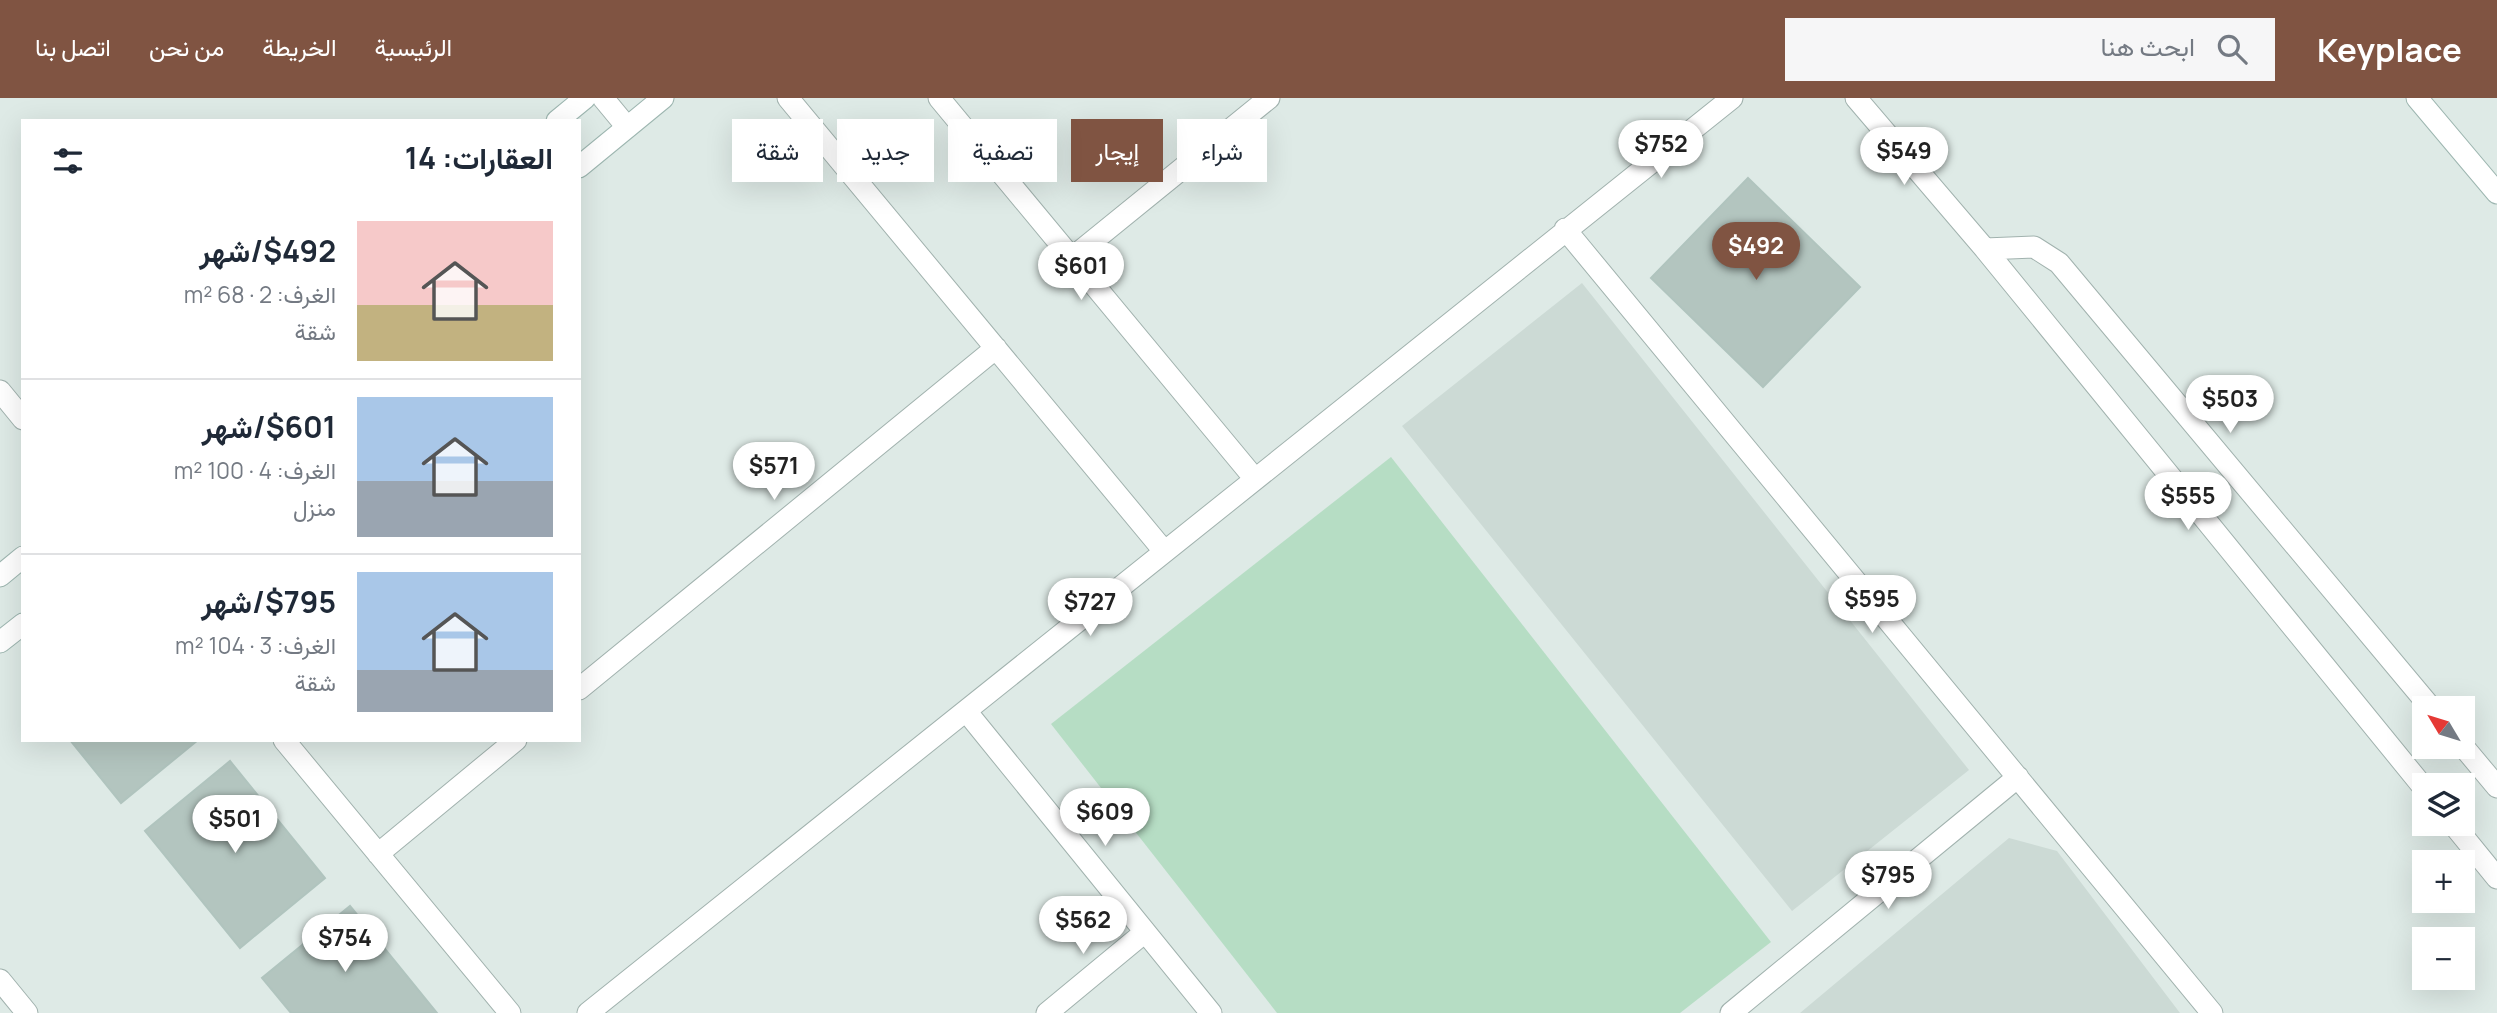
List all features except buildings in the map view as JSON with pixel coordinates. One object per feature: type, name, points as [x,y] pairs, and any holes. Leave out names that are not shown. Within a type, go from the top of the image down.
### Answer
[{"type":"street","points":[[560,119],[585,98]]},
{"type":"street","points":[[603,98],[627,127]]},
{"type":"street","points":[[581,165],[663,98]]},
{"type":"street","points":[[788,98],[1164,551]]},
{"type":"street","points":[[939,98],[1255,479]]},
{"type":"street","points":[[1072,258],[1269,98]]},
{"type":"street","points":[[588,1013],[1732,98]]},
{"type":"street","points":[[1856,98],[1984,249],[2412,773]]},
{"type":"street","points":[[2417,98],[2497,193]]},
{"type":"street","points":[[1565,229],[2213,1013]]},
{"type":"street","points":[[1984,249],[2034,247],[2059,262],[2421,696]]},
{"type":"street","points":[[581,687],[996,348]]},
{"type":"street","points":[[0,391],[21,417]]},
{"type":"street","points":[[0,576],[21,560]]},
{"type":"street","points":[[0,642],[21,626]]},
{"type":"street","points":[[966,710],[1211,1013]]},
{"type":"street","points":[[287,742],[510,1013]]},
{"type":"street","points":[[378,853],[514,742]]},
{"type":"street","points":[[2474,759],[2497,787]]},
{"type":"street","points":[[1731,1013],[2018,777]]},
{"type":"street","points":[[2463,836],[2497,878]]},
{"type":"street","points":[[1047,1013],[1145,932]]},
{"type":"street","points":[[0,979],[27,1013]]},
{"type":"shaded area","points":[[1582,283],[1969,770],[1792,911],[1402,426]]},
{"type":"shaded area","points":[[2009,838],[2057,851],[2180,1013],[1800,1013]]},
{"type":"green space","points":[[1391,457],[1771,942],[1680,1013],[1277,1013],[1051,724]]}]
